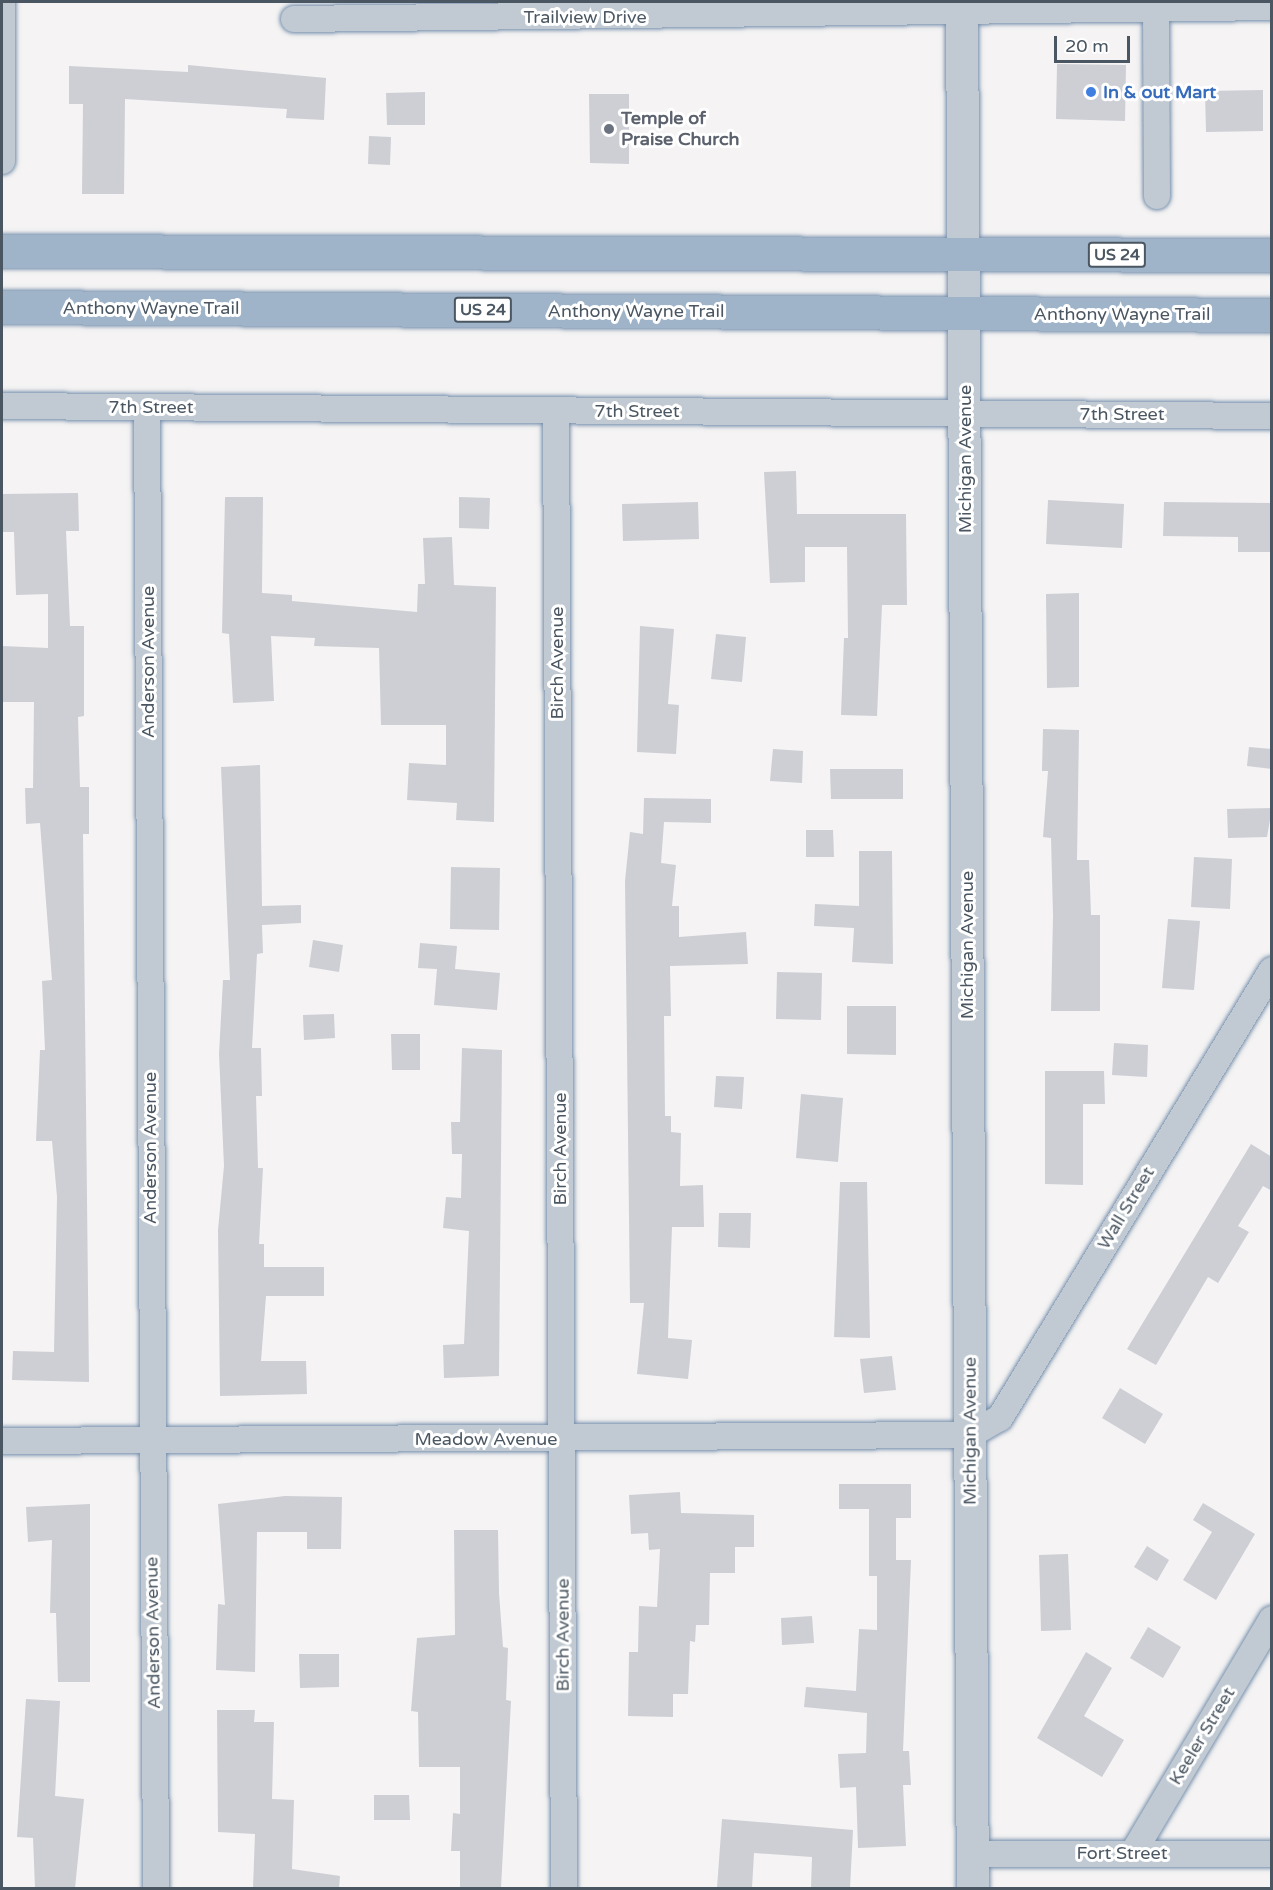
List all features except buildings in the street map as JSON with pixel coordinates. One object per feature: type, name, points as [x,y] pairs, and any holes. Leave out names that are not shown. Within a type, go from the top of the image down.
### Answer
[{"type":"highway","name":"US 24","points":[[2,251],[1272,255]]},
{"type":"highway","name":"Anthony Wayne Trail","points":[[2,307],[1272,315]]},
{"type":"street","points":[[2,2],[2,161]]},
{"type":"street","name":"Trailview Drive","points":[[294,19],[333,10],[962,7],[1156,10],[1272,7]]},
{"type":"street","name":"Michigan Avenue","points":[[962,7],[973,1888]]},
{"type":"street","points":[[1156,10],[1157,196]]},
{"type":"street","name":"7th Street","points":[[2,406],[1272,416]]},
{"type":"street","name":"Anderson Avenue","points":[[147,406],[151,1440],[156,1888]]},
{"type":"street","name":"Birch Avenue","points":[[556,410],[564,1888]]},
{"type":"street","name":"Wall Street","points":[[970,1435],[1000,1418],[1272,970]]},
{"type":"street","name":"Meadow Avenue","points":[[2,1441],[970,1435]]},
{"type":"street","name":"Keeler Street","points":[[1133,1853],[1272,1619]]},
{"type":"street","name":"Fort Street","points":[[973,1854],[1272,1854]]},
{"type":"place","name":"In & out Mart","points":[[1091,92]]},
{"type":"place","name":"Temple of Praise Church","points":[[609,129]]}]
